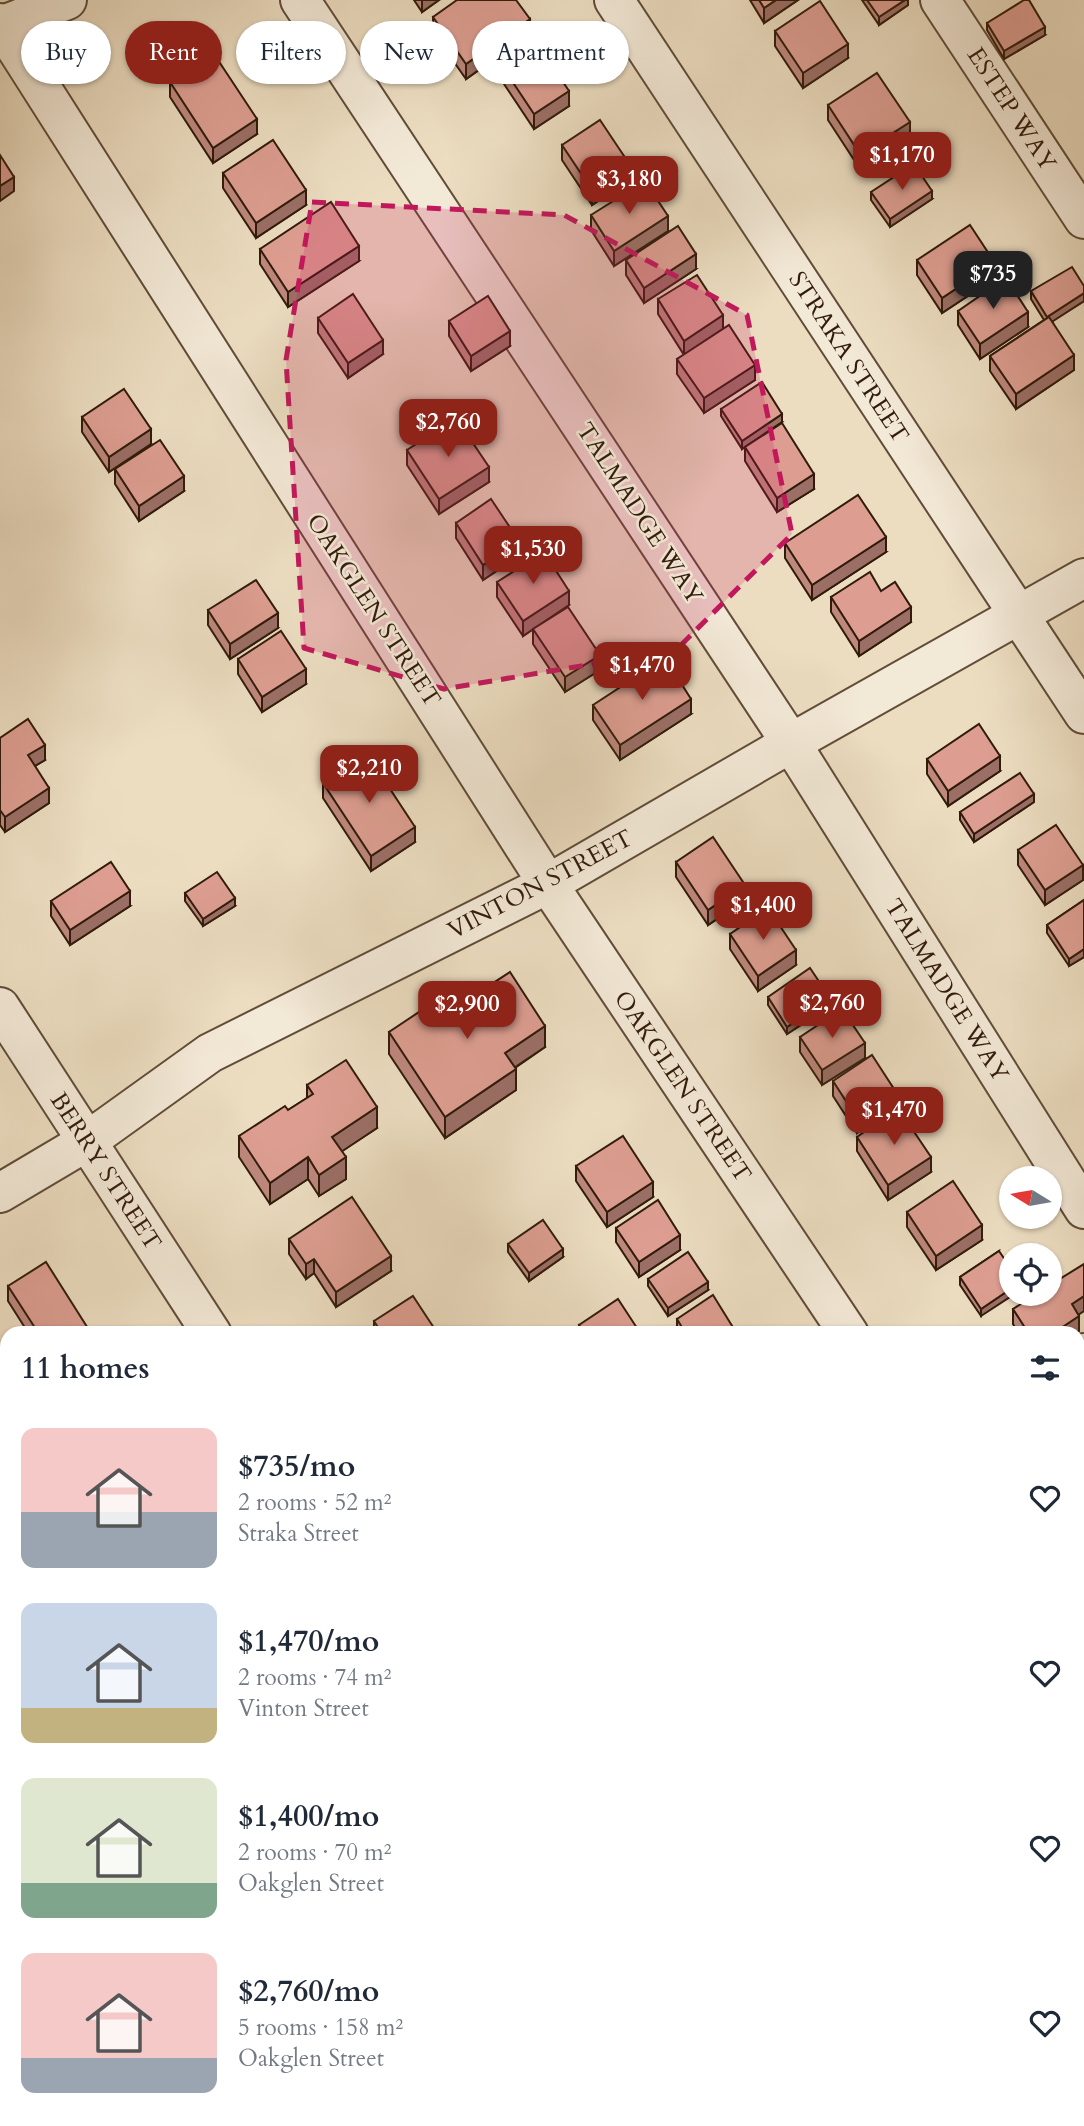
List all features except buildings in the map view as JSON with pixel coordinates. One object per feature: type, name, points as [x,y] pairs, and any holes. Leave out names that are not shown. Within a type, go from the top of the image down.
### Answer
[{"type":"street","points":[[0,24],[67,0]]},
{"type":"street","name":"TALMADGE WAY","points":[[300,0],[792,743],[1084,1209]]},
{"type":"street","name":"STRAKA STREET","points":[[614,0],[1084,715]]},
{"type":"street","name":"ESTEP WAY","points":[[940,0],[1084,219]]},
{"type":"street","name":"OAKGLEN STREET","points":[[0,24],[548,884],[844,1326]]},
{"type":"street","name":"VINTON STREET","points":[[0,1193],[86,1142],[210,1053],[548,884],[1084,579]]},
{"type":"street","name":"BERRY STREET","points":[[0,1007],[207,1326]]},
{"type":"highlighted area","points":[[312,202],[564,215],[747,315],[792,534],[676,650],[444,689],[304,648],[286,360]]}]
